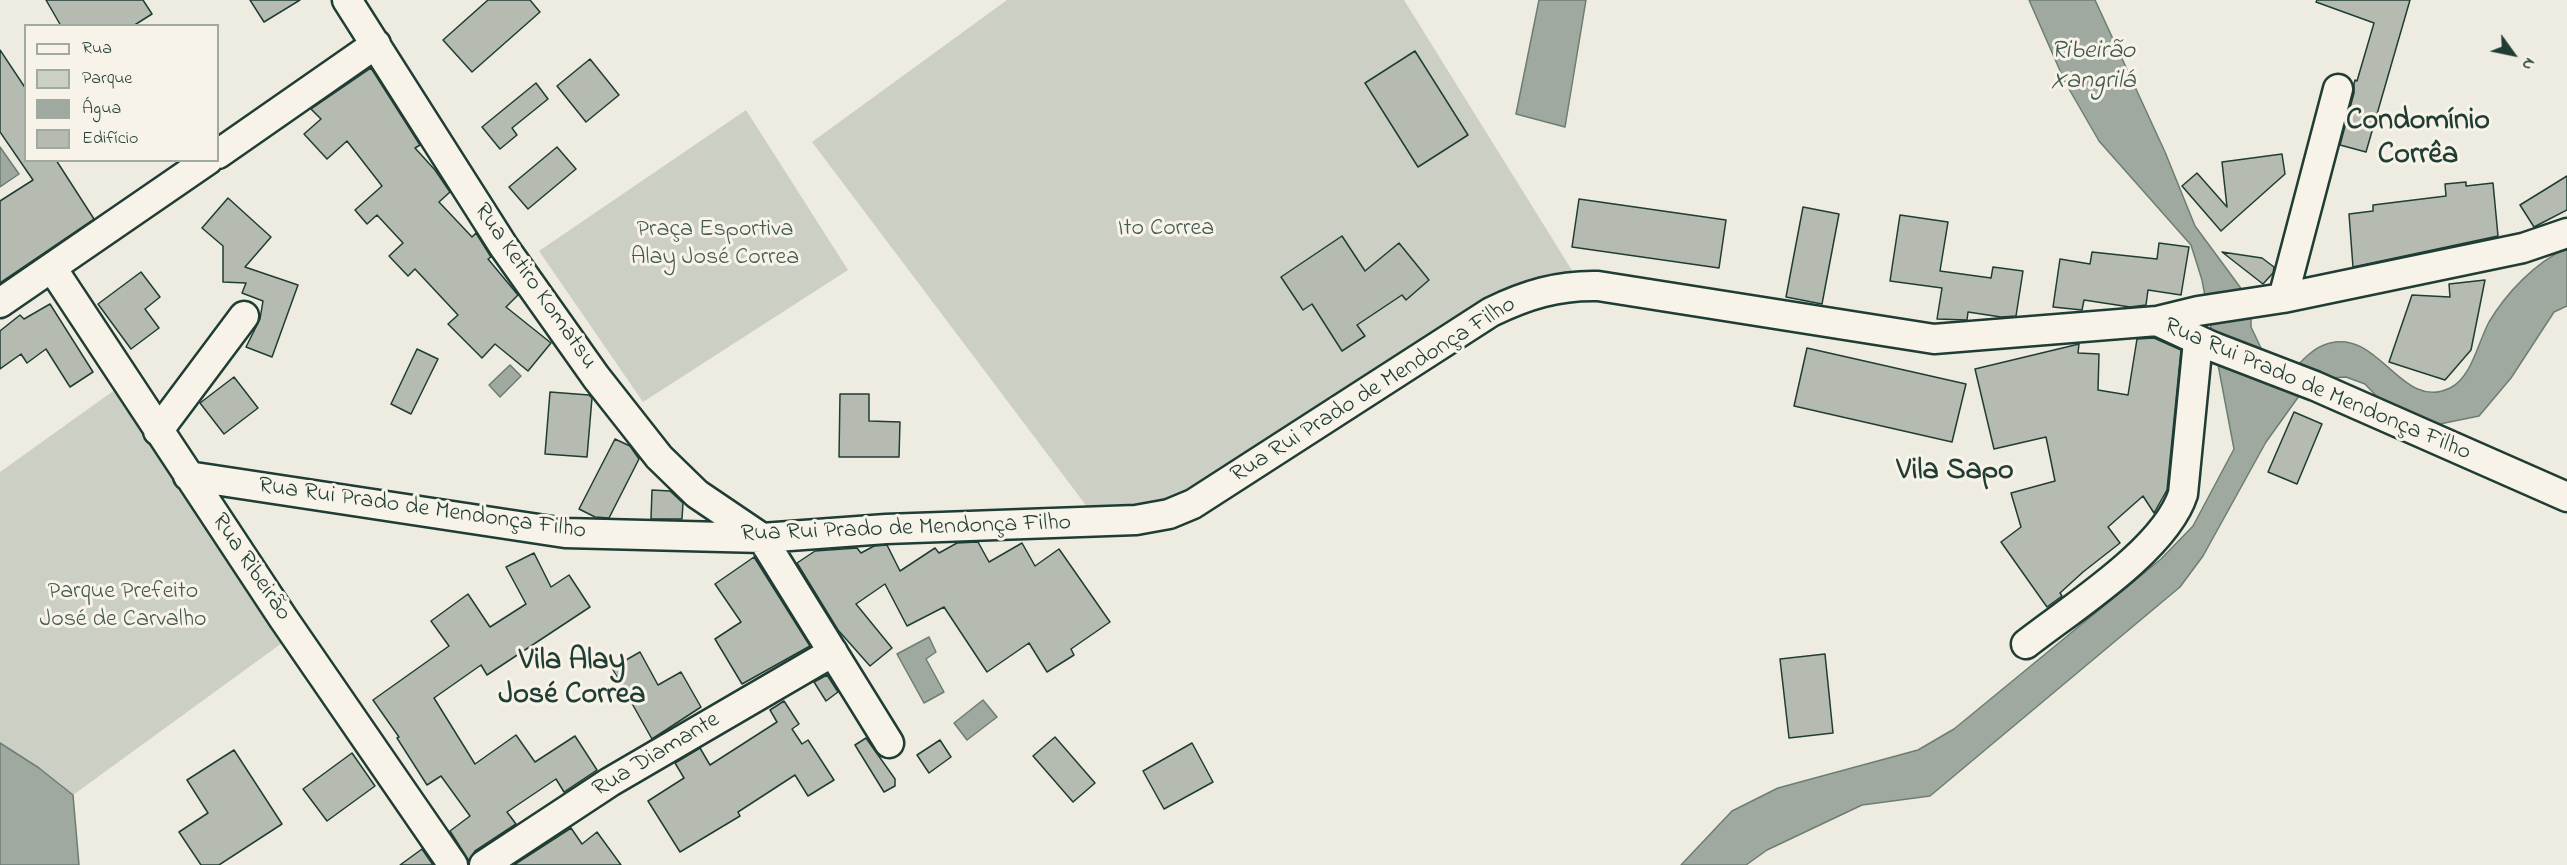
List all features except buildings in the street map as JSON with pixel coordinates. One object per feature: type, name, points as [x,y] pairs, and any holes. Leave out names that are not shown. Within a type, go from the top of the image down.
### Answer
[{"type":"street","name":"Rua Ketiro Komatsu","points":[[347,0],[504,247],[603,386],[659,457],[698,494],[762,538]]},
{"type":"street","points":[[219,153],[376,44]]},
{"type":"street","points":[[2275,299],[2338,89]]},
{"type":"street","points":[[0,303],[205,162]]},
{"type":"street","points":[[2157,321],[2523,248],[2567,233]]},
{"type":"street","name":"Rua Ribeirão","points":[[52,268],[188,476],[453,865]]},
{"type":"street","name":"Rua Rui Prado de Mendonça Filho","points":[[188,476],[538,531],[762,538],[886,529],[1104,523],[1169,514],[1193,504],[1491,312],[1519,298],[1552,289],[1598,286],[1934,339],[2157,321],[2204,343],[2315,386],[2567,497]]},
{"type":"street","points":[[158,431],[244,316]]},
{"type":"street","points":[[2026,644],[2143,551],[2170,524],[2178,511],[2183,494],[2204,343]]},
{"type":"street","points":[[762,538],[889,743]]},
{"type":"street","name":"Rua Diamante","points":[[484,865],[610,782],[833,652]]},
{"type":"green space","name":"Ito Correa","points":[[1007,0],[1404,0],[1573,272],[1533,279],[1487,298],[1190,490],[1158,504],[1094,516],[812,142]]},
{"type":"green space","name":"Praça Esportiva Alay José Correa","points":[[746,110],[848,270],[643,402],[539,251]]},
{"type":"green space","name":"Parque Prefeito José de Carvalho","points":[[123,384],[293,635],[73,795],[39,768],[0,743],[0,472]]},
{"type":"water","points":[[1539,0],[1586,0],[1565,127],[1516,114]]},
{"type":"water","name":"Ribeirão Xangrilá","points":[[2029,0],[2095,0],[2165,152],[2195,226],[2240,287],[2251,309],[2251,327],[2279,386],[2315,350],[2330,343],[2348,342],[2363,348],[2404,381],[2418,389],[2433,392],[2450,388],[2464,376],[2489,322],[2513,289],[2533,270],[2567,248],[2567,306],[2554,312],[2511,378],[2479,416],[2430,426],[2384,404],[2365,384],[2346,377],[2317,379],[2299,396],[2266,442],[2203,556],[2180,587],[1930,796],[1862,805],[1767,850],[1746,865],[1681,865],[1732,811],[1778,788],[1918,750],[1954,729],[2161,559],[2193,526],[2234,449],[2202,280],[2191,245],[2099,141],[2065,82]]},
{"type":"water","points":[[0,147],[19,174],[0,187]]},
{"type":"water","points":[[510,365],[521,376],[500,397],[489,385]]},
{"type":"water","points":[[929,637],[936,652],[926,659],[944,692],[924,703],[897,654]]},
{"type":"water","points":[[983,700],[997,717],[967,740],[954,723]]},
{"type":"water","points":[[0,743],[39,768],[73,795],[79,865],[0,865]]},
{"type":"district","name":"Condomínio Corrêa","points":[[2418,140]]},
{"type":"district","name":"Vila Sapo","points":[[1955,473]]},
{"type":"district","name":"Vila Alay José Correa","points":[[572,680]]}]
